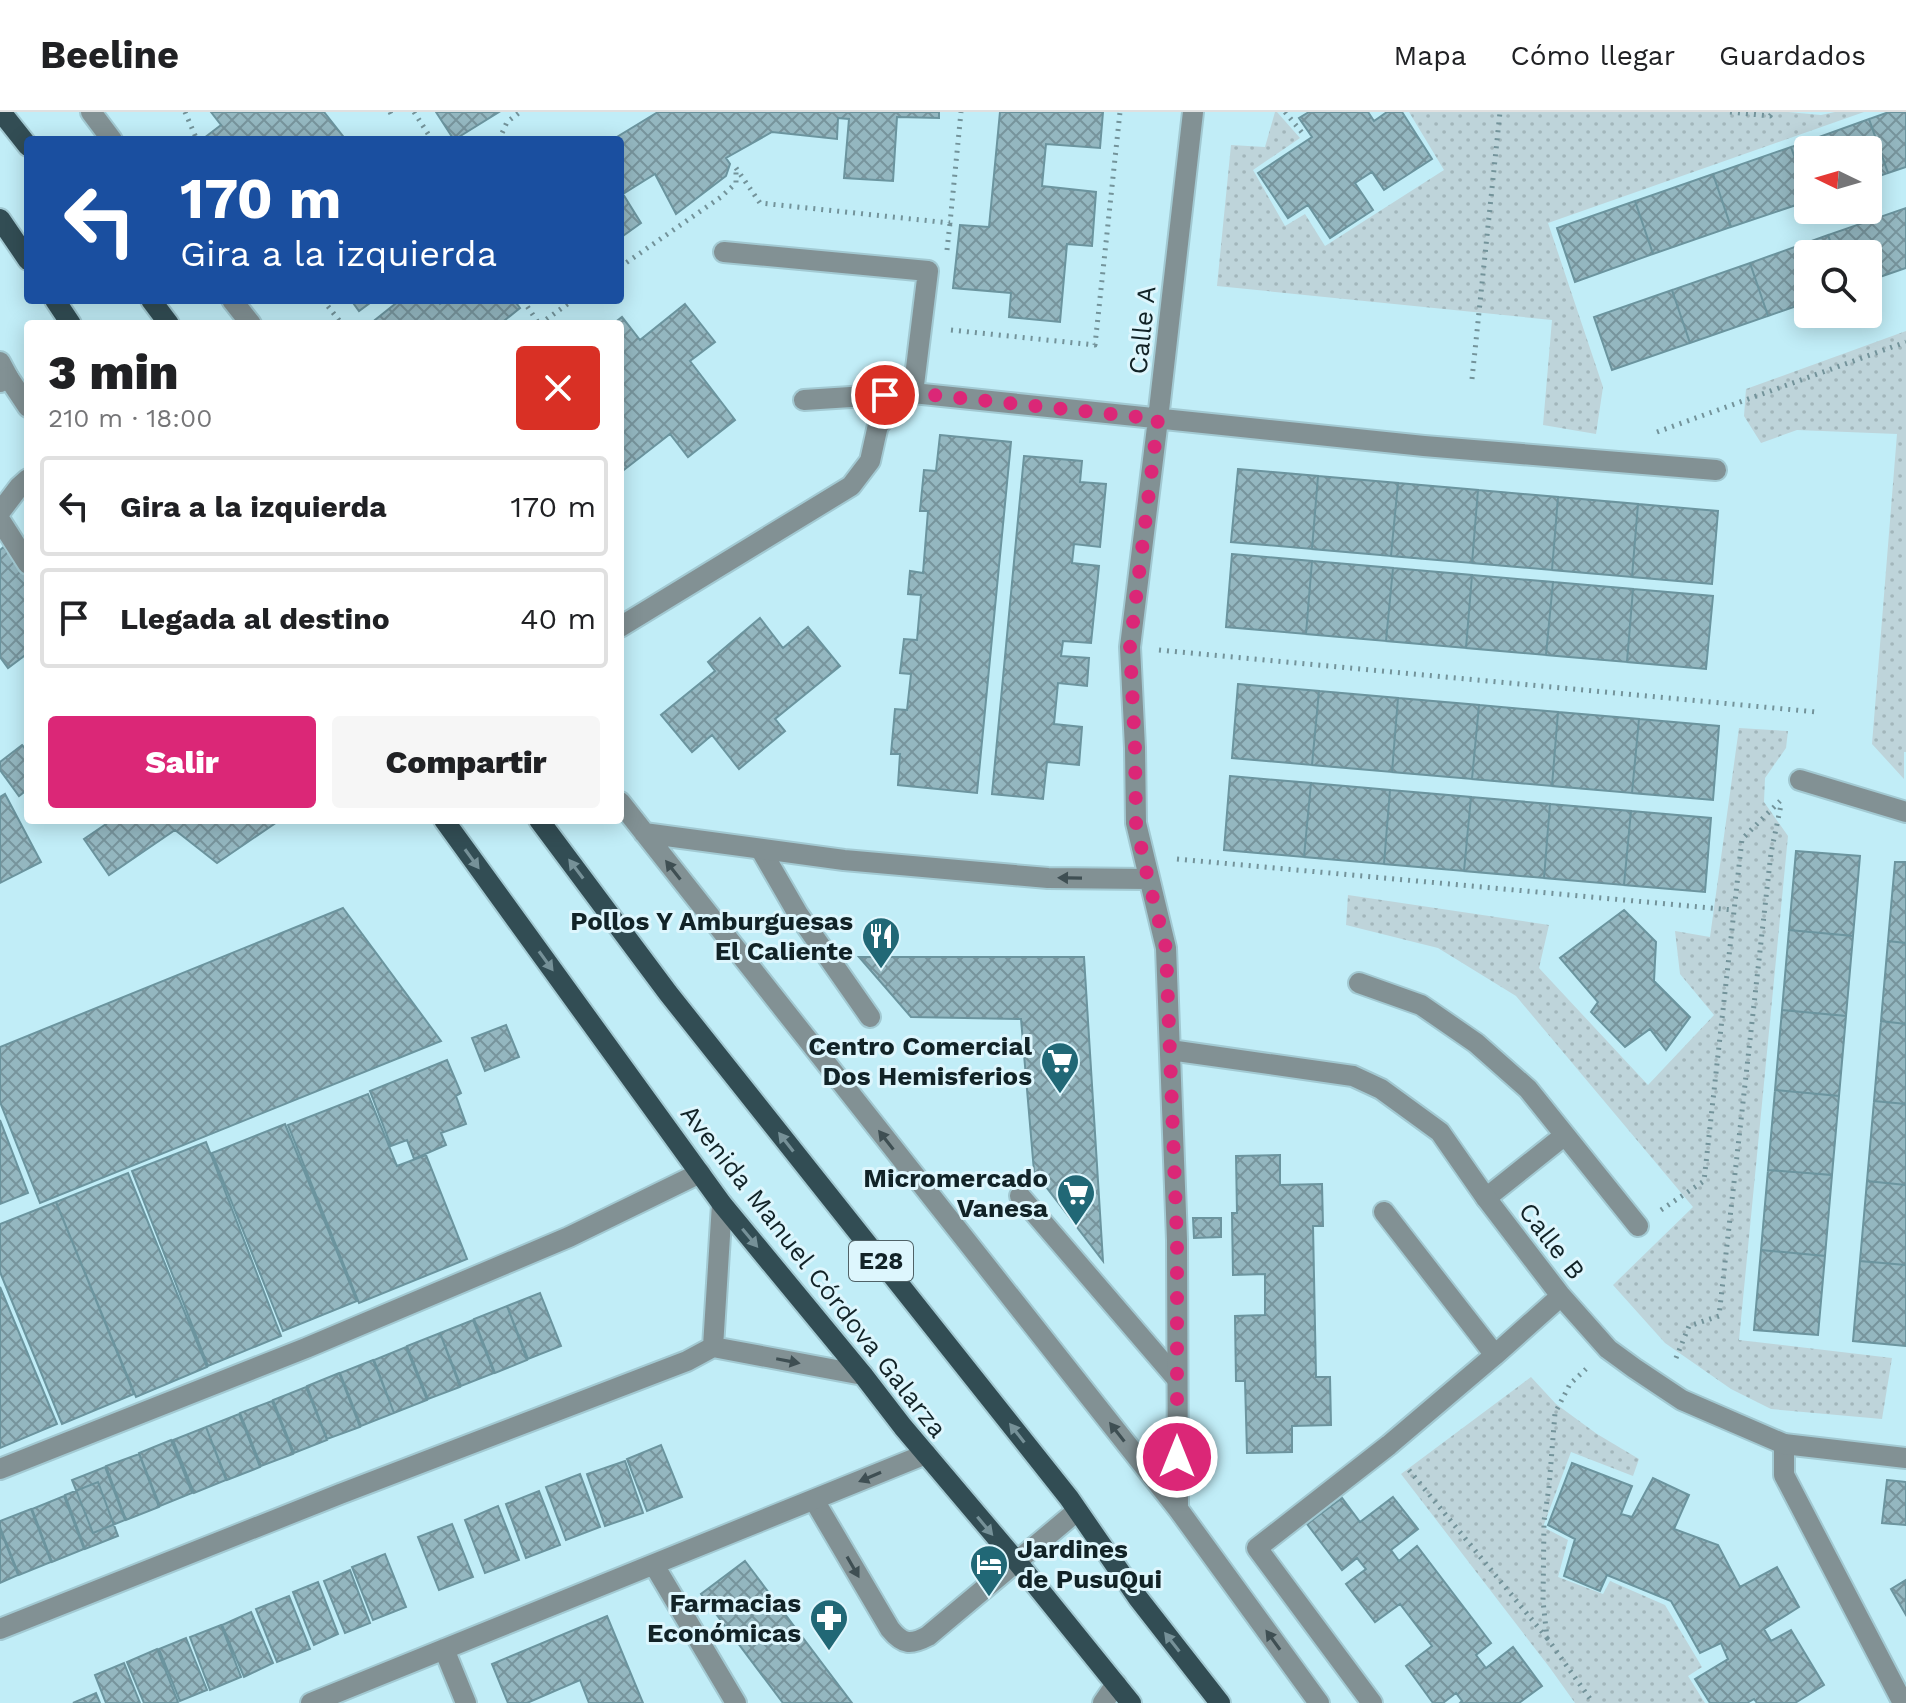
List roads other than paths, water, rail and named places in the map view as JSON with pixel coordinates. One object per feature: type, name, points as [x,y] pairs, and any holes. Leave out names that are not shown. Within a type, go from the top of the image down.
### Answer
[{"type":"main road","points":[[1,112],[24,141]]},
{"type":"main road","points":[[0,219],[24,254]]},
{"type":"main road","name":"Avenida Manuel Córdova Galarza","points":[[447,824],[722,1204],[1131,1703]]},
{"type":"main road","name":"E28","points":[[542,824],[668,993],[1069,1498],[1138,1598],[1220,1703]]},
{"type":"street","points":[[91,112],[109,136]]},
{"type":"street","name":"Calle A","points":[[1178,1509],[1177,1240],[1166,948],[1136,823],[1130,647],[1193,112]]},
{"type":"street","points":[[624,625],[851,486],[870,461],[878,425],[913,393],[928,271],[724,252]]},
{"type":"street","points":[[235,304],[248,320]]},
{"type":"street","points":[[3,374],[24,402]]},
{"type":"street","points":[[804,400],[913,393],[1424,446],[1716,470]]},
{"type":"street","points":[[0,512],[24,483]]},
{"type":"street","points":[[0,520],[24,558]]},
{"type":"street","points":[[1800,780],[1906,812]]},
{"type":"street","points":[[624,807],[1178,1509],[1319,1703]]},
{"type":"street","points":[[644,833],[844,860],[1048,878],[1148,879]]},
{"type":"street","points":[[761,850],[798,914],[870,1017]]},
{"type":"street","points":[[1359,983],[1421,1005],[1476,1043],[1528,1089],[1638,1226]]},
{"type":"street","name":"Calle B","points":[[1170,1050],[1353,1076],[1381,1089],[1440,1132],[1561,1296],[1608,1349],[1663,1388],[1682,1400],[1784,1444],[1906,1458]]},
{"type":"street","points":[[1486,1198],[1565,1135]]},
{"type":"street","points":[[0,1469],[306,1348],[525,1256],[700,1173]]},
{"type":"street","points":[[1020,1196],[1177,1379]]},
{"type":"street","points":[[713,1347],[722,1204]]},
{"type":"street","points":[[1384,1212],[1495,1355]]},
{"type":"street","points":[[1372,1703],[1257,1548],[1389,1445],[1561,1296]]},
{"type":"street","points":[[0,1629],[687,1361],[713,1347],[863,1375]]},
{"type":"street","points":[[1784,1444],[1784,1475],[1903,1703]]},
{"type":"street","points":[[311,1703],[926,1454]]},
{"type":"street","points":[[814,1500],[890,1629],[897,1638],[906,1642],[916,1642],[928,1636],[1077,1511]]},
{"type":"street","points":[[654,1565],[736,1703]]},
{"type":"street","points":[[444,1649],[466,1703]]},
{"type":"street","points":[[1103,1703],[1116,1684]]},
{"type":"place","name":"Pollos Y Amburguesas El Caliente","points":[[881,970]]},
{"type":"place","name":"Centro Comercial Dos Hemisferios","points":[[1060,1095]]},
{"type":"place","name":"Micromercado Vanesa","points":[[1076,1227]]},
{"type":"place","name":"Jardines de PusuQui","points":[[989,1598]]},
{"type":"place","name":"Farmacias Económicas","points":[[829,1652]]}]
